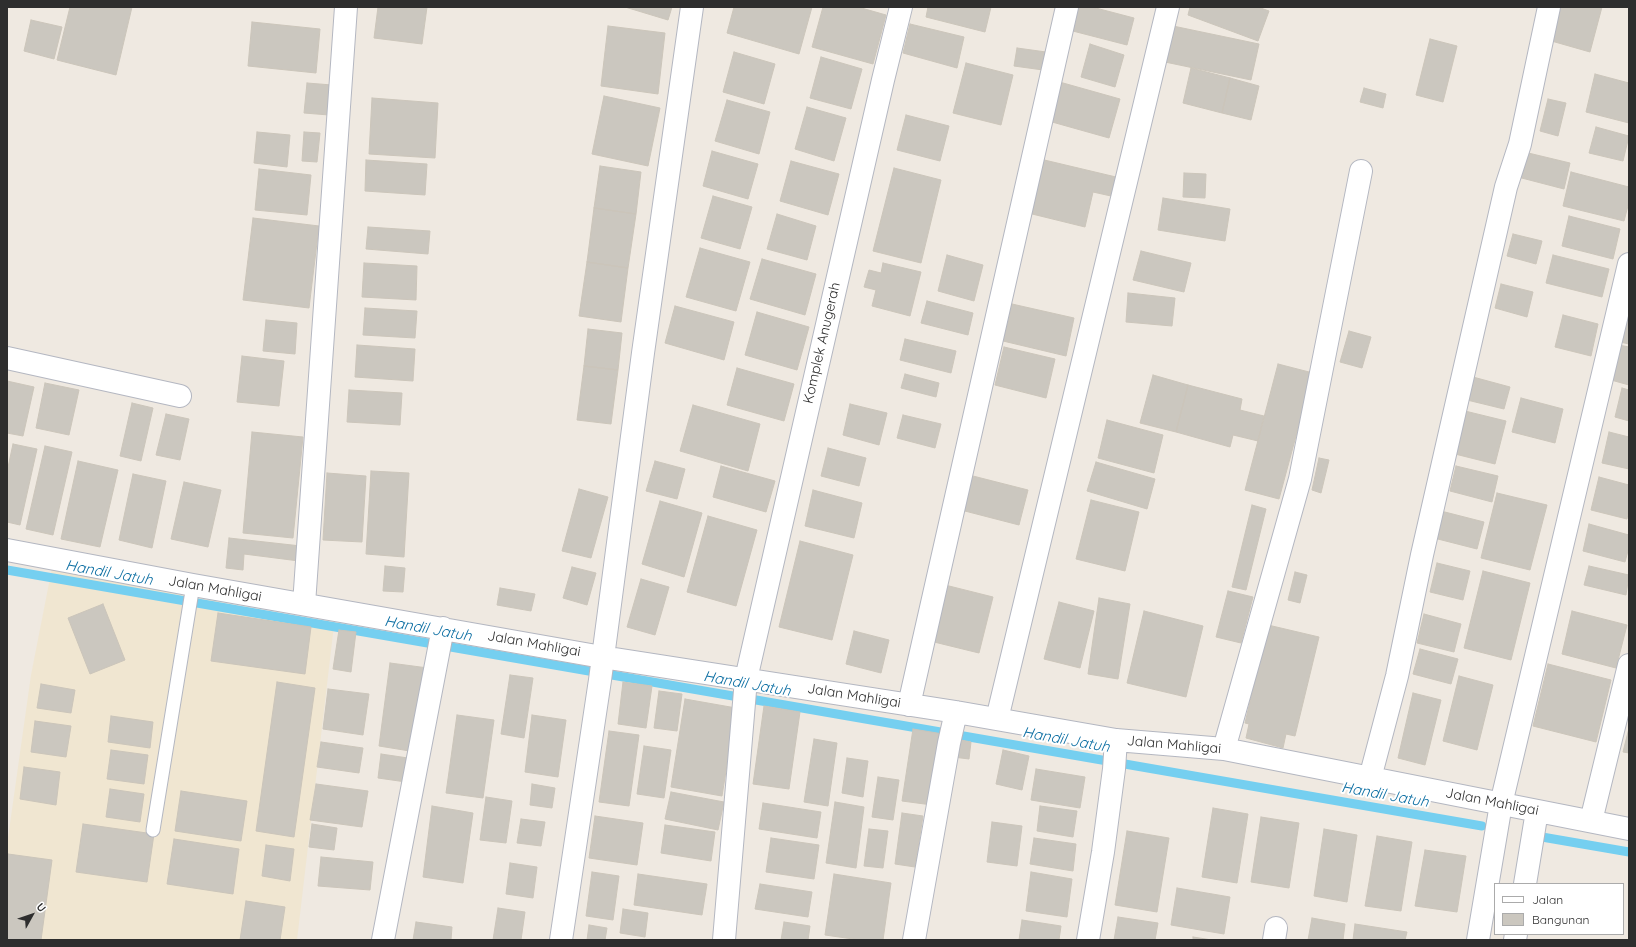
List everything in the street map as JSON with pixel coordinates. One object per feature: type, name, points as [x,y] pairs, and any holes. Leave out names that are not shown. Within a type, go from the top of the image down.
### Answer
[{"type":"street","points":[[304,604],[346,7]]},
{"type":"street","points":[[561,940],[601,668],[643,353],[692,7]]},
{"type":"street","name":"Komplek Anugerah","points":[[724,940],[745,692],[876,110],[901,7]]},
{"type":"street","points":[[908,705],[1067,7]]},
{"type":"street","points":[[997,719],[1168,7]]},
{"type":"street","points":[[1370,778],[1397,676],[1422,555],[1506,187],[1520,144],[1548,7]]},
{"type":"street","points":[[1224,749],[1300,479],[1361,171]]},
{"type":"street","points":[[1478,940],[1501,804],[1629,264]]},
{"type":"street","points":[[7,358],[180,396]]},
{"type":"street","name":"Jalan Mahligai","points":[[7,550],[192,590],[304,604],[441,640],[601,668],[745,692],[908,705],[953,727],[997,719],[1115,754],[1224,749],[1629,829]]},
{"type":"street","points":[[383,940],[441,640]]},
{"type":"street","points":[[1591,821],[1629,665]]},
{"type":"street","points":[[914,940],[953,727]]},
{"type":"street","points":[[1088,940],[1103,852],[1115,754]]},
{"type":"street","points":[[1525,883],[1538,811]]},
{"type":"lane","points":[[153,830],[192,590]]},
{"type":"shaded area","points":[[52,568],[334,625],[297,940],[7,940],[7,845],[31,675]]},
{"type":"building","points":[[70,7],[132,7],[116,75],[57,60]]},
{"type":"building","points":[[378,7],[427,7],[422,44],[374,38]]},
{"type":"building","points":[[625,7],[672,7],[668,20]]},
{"type":"building","points":[[734,7],[812,7],[799,54],[727,33]]},
{"type":"building","points":[[823,7],[858,7],[886,15],[873,64],[812,47]]},
{"type":"building","points":[[928,7],[991,7],[985,32],[926,17]]},
{"type":"building","points":[[1071,7],[1092,7],[1134,18],[1127,45],[1065,29]]},
{"type":"building","points":[[1190,7],[1258,7],[1269,11],[1258,41],[1188,15]]},
{"type":"building","points":[[1557,7],[1602,7],[1590,52],[1548,40]]},
{"type":"building","points":[[31,20],[62,27],[54,59],[24,51]]},
{"type":"building","points":[[252,22],[320,29],[316,73],[248,66]]},
{"type":"building","points":[[910,24],[964,37],[957,68],[903,53]]},
{"type":"building","points":[[608,26],[665,33],[658,94],[601,86]]},
{"type":"building","points":[[1173,26],[1259,44],[1251,80],[1165,62]]},
{"type":"building","points":[[1430,39],[1457,46],[1443,102],[1416,95]]},
{"type":"building","points":[[1090,44],[1124,55],[1115,87],[1081,77]]},
{"type":"building","points":[[1017,48],[1046,52],[1043,70],[1014,66]]},
{"type":"building","points":[[734,52],[775,64],[764,104],[723,92]]},
{"type":"building","points":[[821,57],[862,69],[851,109],[810,98]]},
{"type":"building","points":[[966,63],[1013,75],[1001,125],[953,113]]},
{"type":"building","points":[[1191,68],[1230,78],[1222,113],[1183,103]]},
{"type":"building","points":[[1595,74],[1629,83],[1629,123],[1586,112]]},
{"type":"building","points":[[1230,78],[1259,86],[1251,120],[1222,113]]},
{"type":"building","points":[[1056,81],[1120,99],[1109,138],[1045,120]]},
{"type":"building","points":[[307,83],[332,85],[329,115],[304,113]]},
{"type":"building","points":[[1364,88],[1386,94],[1383,108],[1360,102]]},
{"type":"building","points":[[604,96],[660,108],[648,166],[592,154]]},
{"type":"building","points":[[372,98],[438,103],[435,158],[369,154]]},
{"type":"building","points":[[1548,99],[1566,103],[1558,136],[1540,131]]},
{"type":"building","points":[[727,100],[770,112],[759,154],[715,141]]},
{"type":"building","points":[[807,107],[846,118],[834,161],[795,149]]},
{"type":"building","points":[[906,115],[949,126],[940,161],[897,150]]},
{"type":"building","points":[[1596,127],[1629,136],[1623,161],[1589,153]]},
{"type":"building","points":[[257,132],[290,135],[287,167],[254,163]]},
{"type":"building","points":[[304,132],[320,133],[317,162],[302,161]]},
{"type":"building","points":[[712,151],[758,164],[748,199],[703,186]]},
{"type":"building","points":[[1520,151],[1570,163],[1564,189],[1514,176]]},
{"type":"building","points":[[1036,158],[1116,177],[1111,196],[1093,192],[1085,227],[1024,212]]},
{"type":"building","points":[[366,160],[427,164],[425,195],[365,191]]},
{"type":"building","points":[[791,161],[839,174],[828,215],[780,201]]},
{"type":"building","points":[[600,166],[641,172],[636,214],[594,208]]},
{"type":"building","points":[[894,168],[941,180],[921,263],[873,251]]},
{"type":"building","points":[[259,169],[311,175],[307,215],[255,210]]},
{"type":"building","points":[[1571,172],[1629,187],[1629,202],[1624,221],[1563,206]]},
{"type":"building","points":[[1184,173],[1206,174],[1205,198],[1183,197]]},
{"type":"building","points":[[713,196],[752,207],[740,249],[701,238]]},
{"type":"building","points":[[1163,198],[1230,209],[1225,241],[1158,230]]},
{"type":"building","points":[[594,208],[636,214],[628,268],[587,262]]},
{"type":"building","points":[[777,214],[816,226],[807,260],[767,249]]},
{"type":"building","points":[[1569,216],[1620,229],[1613,259],[1562,246]]},
{"type":"building","points":[[253,218],[319,226],[309,308],[243,300]]},
{"type":"building","points":[[368,227],[430,231],[428,254],[366,249]]},
{"type":"building","points":[[1513,234],[1542,241],[1536,264],[1507,256]]},
{"type":"building","points":[[700,248],[750,262],[736,311],[686,297]]},
{"type":"building","points":[[1141,251],[1191,263],[1184,292],[1133,280]]},
{"type":"building","points":[[947,255],[983,265],[974,301],[938,291]]},
{"type":"building","points":[[1553,255],[1609,269],[1602,297],[1546,283]]},
{"type":"building","points":[[762,259],[816,274],[805,315],[750,299]]},
{"type":"building","points":[[587,262],[628,268],[621,322],[579,316]]},
{"type":"building","points":[[364,263],[417,266],[416,300],[362,297]]},
{"type":"building","points":[[883,263],[921,272],[910,316],[872,306],[876,290],[864,287],[869,270],[881,273]]},
{"type":"building","points":[[1501,284],[1533,292],[1527,317],[1495,308]]},
{"type":"building","points":[[1128,293],[1175,298],[1172,326],[1126,322]]},
{"type":"building","points":[[927,301],[973,313],[968,335],[921,323]]},
{"type":"building","points":[[1012,304],[1074,318],[1066,356],[1003,341]]},
{"type":"building","points":[[675,306],[734,322],[724,360],[665,343]]},
{"type":"building","points":[[1629,306],[1629,344],[1620,342]]},
{"type":"building","points":[[365,308],[417,311],[415,338],[363,335]]},
{"type":"building","points":[[757,312],[809,327],[797,370],[745,355]]},
{"type":"building","points":[[1563,315],[1598,324],[1591,356],[1555,347]]},
{"type":"building","points":[[266,320],[297,323],[295,354],[263,351]]},
{"type":"building","points":[[588,329],[622,333],[618,370],[584,366]]},
{"type":"building","points":[[1349,331],[1371,337],[1362,368],[1340,362]]},
{"type":"building","points":[[905,339],[956,351],[951,373],[900,360]]},
{"type":"building","points":[[357,345],[415,349],[413,381],[355,377]]},
{"type":"building","points":[[1619,345],[1629,347],[1629,385],[1611,380]]},
{"type":"building","points":[[1004,347],[1055,359],[1046,398],[995,385]]},
{"type":"building","points":[[242,356],[284,361],[279,406],[237,402]]},
{"type":"building","points":[[1278,364],[1313,373],[1279,499],[1245,490]]},
{"type":"building","points":[[584,366],[618,370],[611,424],[577,420]]},
{"type":"building","points":[[737,368],[794,384],[784,421],[727,405]]},
{"type":"building","points":[[905,374],[939,383],[936,397],[901,388]]},
{"type":"building","points":[[1153,375],[1188,385],[1176,432],[1140,423]]},
{"type":"building","points":[[1473,377],[1510,387],[1504,409],[1467,400]]},
{"type":"building","points":[[7,381],[34,387],[23,436],[7,433]]},
{"type":"building","points":[[45,383],[79,390],[69,435],[36,428]]},
{"type":"building","points":[[1188,385],[1242,399],[1240,410],[1264,416],[1258,441],[1233,435],[1230,447],[1176,432]]},
{"type":"building","points":[[1622,388],[1629,390],[1629,421],[1615,417]]},
{"type":"building","points":[[349,390],[402,393],[400,425],[347,422]]},
{"type":"building","points":[[1521,398],[1563,409],[1555,443],[1512,432]]},
{"type":"building","points":[[132,403],[153,408],[141,461],[120,456]]},
{"type":"building","points":[[850,404],[887,413],[879,445],[843,435]]},
{"type":"building","points":[[693,405],[760,424],[748,471],[680,451]]},
{"type":"building","points":[[1465,411],[1506,421],[1495,464],[1455,454]]},
{"type":"building","points":[[166,414],[189,419],[180,460],[156,455]]},
{"type":"building","points":[[903,415],[941,424],[935,448],[897,438]]},
{"type":"building","points":[[1107,420],[1163,435],[1154,473],[1098,458]]},
{"type":"building","points":[[252,432],[303,437],[293,538],[243,533]]},
{"type":"building","points":[[1609,432],[1629,437],[1629,469],[1602,463]]},
{"type":"building","points":[[13,444],[37,449],[20,525],[7,522],[7,472]]},
{"type":"building","points":[[45,446],[72,452],[53,535],[26,529]]},
{"type":"building","points":[[828,448],[866,458],[859,486],[821,476]]},
{"type":"building","points":[[1319,458],[1329,460],[1321,493],[1312,490]]},
{"type":"building","points":[[78,461],[118,470],[100,547],[61,539]]},
{"type":"building","points":[[655,461],[685,469],[677,499],[646,491]]},
{"type":"building","points":[[1096,462],[1155,479],[1147,509],[1087,491]]},
{"type":"building","points":[[721,466],[775,481],[766,512],[713,497]]},
{"type":"building","points":[[1456,466],[1498,476],[1492,502],[1450,491]]},
{"type":"building","points":[[371,471],[409,473],[404,557],[366,554]]},
{"type":"building","points":[[327,473],[366,476],[362,542],[323,540]]},
{"type":"building","points":[[133,474],[166,481],[152,548],[119,540]]},
{"type":"building","points":[[969,475],[1028,490],[1019,525],[961,510]]},
{"type":"building","points":[[1599,477],[1629,485],[1629,509],[1627,519],[1591,510]]},
{"type":"building","points":[[184,482],[221,490],[208,547],[171,539]]},
{"type":"building","points":[[579,489],[608,497],[591,558],[562,551]]},
{"type":"building","points":[[813,490],[862,503],[854,538],[805,526]]},
{"type":"building","points":[[1497,493],[1547,505],[1530,570],[1481,558]]},
{"type":"building","points":[[1091,500],[1139,512],[1125,571],[1076,559]]},
{"type":"building","points":[[660,501],[702,513],[684,577],[642,564]]},
{"type":"building","points":[[1252,505],[1266,509],[1246,590],[1232,587]]},
{"type":"building","points":[[1437,510],[1484,522],[1477,549],[1430,537]]},
{"type":"building","points":[[708,516],[757,530],[736,606],[687,592]]},
{"type":"building","points":[[1589,524],[1629,535],[1629,547],[1625,562],[1583,551]]},
{"type":"building","points":[[229,538],[301,546],[299,561],[244,554],[243,570],[226,568]]},
{"type":"building","points":[[800,541],[853,555],[832,640],[779,627]]},
{"type":"building","points":[[1437,563],[1470,571],[1463,600],[1430,592]]},
{"type":"building","points":[[385,566],[405,568],[403,592],[383,591]]},
{"type":"building","points":[[1589,566],[1629,575],[1626,595],[1584,585]]},
{"type":"building","points":[[572,567],[596,573],[587,605],[563,598]]},
{"type":"building","points":[[1483,571],[1530,583],[1511,660],[1464,648]]},
{"type":"building","points":[[1295,572],[1307,575],[1300,603],[1288,600]]},
{"type":"building","points":[[641,579],[669,587],[655,635],[627,627]]},
{"type":"building","points":[[945,585],[993,597],[979,653],[930,641]]},
{"type":"building","points":[[500,588],[535,594],[531,611],[497,605]]},
{"type":"building","points":[[1228,591],[1253,597],[1241,643],[1216,637]]},
{"type":"building","points":[[1099,598],[1130,604],[1118,679],[1088,674]]},
{"type":"building","points":[[1059,602],[1094,611],[1080,668],[1044,659]]},
{"type":"building","points":[[103,604],[125,660],[90,674],[68,618]]},
{"type":"building","points":[[1144,611],[1203,626],[1186,697],[1127,683]]},
{"type":"building","points":[[1572,611],[1627,625],[1616,668],[1562,654]]},
{"type":"building","points":[[218,613],[311,627],[305,674],[211,661]]},
{"type":"building","points":[[1424,614],[1461,624],[1454,652],[1417,643]]},
{"type":"building","points":[[1268,625],[1319,637],[1295,736],[1286,734],[1283,748],[1246,738],[1249,724],[1245,723]]},
{"type":"building","points":[[339,630],[356,632],[351,672],[333,669]]},
{"type":"building","points":[[854,631],[889,640],[881,673],[846,664]]},
{"type":"building","points":[[1420,649],[1458,659],[1451,684],[1413,674]]},
{"type":"building","points":[[390,663],[428,668],[416,752],[379,746]]},
{"type":"building","points":[[1548,664],[1611,680],[1596,742],[1533,726]]},
{"type":"building","points":[[510,675],[533,678],[524,738],[501,734]]},
{"type":"building","points":[[1459,676],[1493,685],[1477,750],[1443,741]]},
{"type":"building","points":[[277,682],[315,688],[294,837],[256,831]]},
{"type":"building","points":[[623,682],[652,686],[646,728],[618,724]]},
{"type":"building","points":[[41,684],[75,690],[71,713],[37,708]]},
{"type":"building","points":[[328,689],[369,694],[363,735],[323,729]]},
{"type":"building","points":[[659,691],[682,694],[677,731],[654,728]]},
{"type":"building","points":[[1413,693],[1441,700],[1425,765],[1398,758]]},
{"type":"building","points":[[685,699],[736,708],[722,796],[671,787]]},
{"type":"building","points":[[764,706],[800,712],[789,789],[753,784]]},
{"type":"building","points":[[457,715],[494,720],[483,798],[446,793]]},
{"type":"building","points":[[532,715],[566,720],[558,777],[525,772]]},
{"type":"building","points":[[111,716],[153,722],[150,748],[108,742]]},
{"type":"building","points":[[35,721],[71,726],[66,757],[31,752]]},
{"type":"building","points":[[1629,728],[1629,753],[1623,752]]},
{"type":"building","points":[[913,729],[943,734],[932,805],[902,801]]},
{"type":"building","points":[[609,731],[639,735],[629,806],[599,802]]},
{"type":"building","points":[[814,739],[837,743],[828,806],[804,802]]},
{"type":"building","points":[[956,739],[971,742],[969,759],[953,757]]},
{"type":"building","points":[[321,742],[363,748],[359,773],[317,767]]},
{"type":"building","points":[[644,746],[671,750],[664,798],[637,794]]},
{"type":"building","points":[[111,750],[148,755],[144,784],[107,779]]},
{"type":"building","points":[[1003,750],[1029,756],[1022,790],[996,784]]},
{"type":"building","points":[[381,754],[408,758],[406,782],[378,778]]},
{"type":"building","points":[[847,758],[868,761],[863,797],[842,793]]},
{"type":"building","points":[[24,767],[60,772],[56,805],[20,799]]},
{"type":"building","points":[[1036,769],[1085,777],[1080,808],[1031,800]]},
{"type":"building","points":[[878,777],[899,780],[893,820],[872,817]]},
{"type":"building","points":[[316,784],[368,791],[362,827],[310,820]]},
{"type":"building","points":[[532,784],[555,788],[552,808],[530,805]]},
{"type":"building","points":[[110,789],[144,794],[140,822],[106,817]]},
{"type":"building","points":[[181,791],[247,801],[241,841],[175,831]]},
{"type":"building","points":[[671,792],[724,802],[718,830],[665,819]]},
{"type":"building","points":[[486,797],[512,801],[506,843],[480,840]]},
{"type":"building","points":[[835,802],[864,807],[856,868],[826,863]]},
{"type":"building","points":[[763,803],[821,812],[817,838],[759,829]]},
{"type":"building","points":[[432,806],[473,813],[463,883],[423,877]]},
{"type":"building","points":[[1040,806],[1077,811],[1073,837],[1037,831]]},
{"type":"building","points":[[1213,808],[1248,814],[1237,883],[1202,877]]},
{"type":"building","points":[[902,813],[923,816],[915,867],[895,864]]},
{"type":"building","points":[[595,816],[643,823],[637,865],[589,858]]},
{"type":"building","points":[[1261,817],[1299,823],[1289,888],[1251,882]]},
{"type":"building","points":[[521,819],[545,822],[541,846],[517,843]]},
{"type":"building","points":[[992,822],[1022,826],[1017,866],[987,862]]},
{"type":"building","points":[[83,824],[154,834],[147,882],[76,872]]},
{"type":"building","points":[[312,824],[337,828],[334,850],[309,847]]},
{"type":"building","points":[[665,825],[715,832],[711,861],[661,853]]},
{"type":"building","points":[[869,829],[888,831],[883,868],[864,866]]},
{"type":"building","points":[[1324,829],[1357,835],[1347,902],[1314,896]]},
{"type":"building","points":[[1127,831],[1169,838],[1157,912],[1115,905]]},
{"type":"building","points":[[1377,836],[1412,842],[1401,911],[1365,906]]},
{"type":"building","points":[[771,838],[819,845],[814,879],[766,872]]},
{"type":"building","points":[[1034,838],[1076,844],[1073,871],[1030,864]]},
{"type":"building","points":[[174,839],[239,849],[233,894],[167,884]]},
{"type":"building","points":[[266,845],[294,849],[290,881],[262,876]]},
{"type":"building","points":[[1425,850],[1466,856],[1457,912],[1415,906]]},
{"type":"building","points":[[8,854],[52,860],[41,940],[7,940]]},
{"type":"building","points":[[321,857],[373,862],[370,890],[318,886]]},
{"type":"building","points":[[510,863],[537,867],[533,898],[506,894]]},
{"type":"building","points":[[592,872],[619,876],[613,920],[586,916]]},
{"type":"building","points":[[1031,872],[1072,879],[1067,917],[1026,911]]},
{"type":"building","points":[[638,874],[707,884],[702,915],[634,905]]},
{"type":"building","points":[[834,874],[891,883],[883,940],[860,940],[825,935]]},
{"type":"building","points":[[760,884],[812,892],[808,917],[755,909]]},
{"type":"building","points":[[1177,888],[1230,897],[1224,934],[1171,925]]},
{"type":"building","points":[[246,901],[285,907],[280,940],[240,940]]},
{"type":"building","points":[[498,908],[525,912],[521,940],[493,940]]},
{"type":"building","points":[[623,909],[648,913],[645,937],[620,933]]},
{"type":"building","points":[[1118,917],[1158,923],[1155,940],[1114,940]]},
{"type":"building","points":[[1312,918],[1345,924],[1343,940],[1308,940]]},
{"type":"building","points":[[1022,920],[1061,926],[1059,940],[1019,940]]},
{"type":"building","points":[[416,922],[452,927],[451,940],[413,940]]},
{"type":"building","points":[[784,922],[810,926],[808,940],[781,940]]},
{"type":"building","points":[[1355,924],[1407,932],[1405,940],[1353,940]]},
{"type":"building","points":[[589,925],[607,928],[605,940],[587,940]]},
{"type":"building","points":[[1193,937],[1212,940],[1193,940]]},
{"type":"waterway","name":"Handil Jatuh","points":[[7,570],[1482,826]]},
{"type":"waterway","name":"Handil Jatuh","points":[[1542,837],[1629,852]]}]
